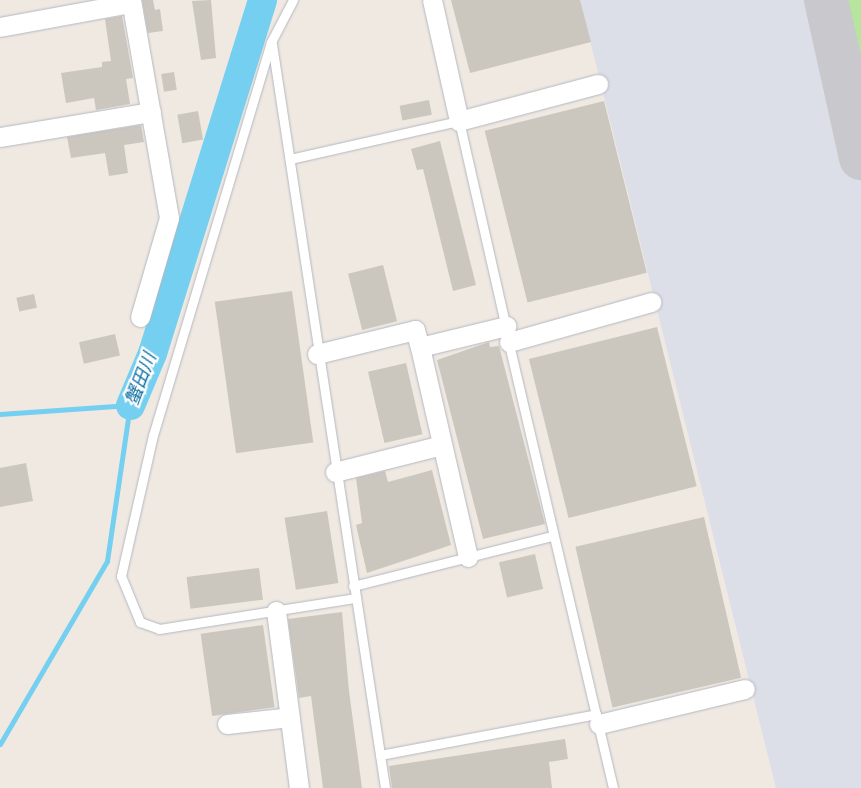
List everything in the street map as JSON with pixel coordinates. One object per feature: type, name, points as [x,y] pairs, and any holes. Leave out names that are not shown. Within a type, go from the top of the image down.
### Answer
[{"type":"street","points":[[432,0],[459,121],[598,84]]},
{"type":"street","points":[[0,27],[131,1],[151,112],[169,232],[140,317]]},
{"type":"street","points":[[0,137],[151,112]]},
{"type":"street","points":[[420,348],[507,334],[651,302]]},
{"type":"street","points":[[317,354],[415,330],[468,557]]},
{"type":"street","points":[[335,472],[442,445]]},
{"type":"street","points":[[276,611],[299,788]]},
{"type":"street","points":[[598,719],[745,689]]},
{"type":"street","points":[[227,724],[290,717]]},
{"type":"lane","points":[[293,0],[271,42],[153,435],[121,576],[140,622],[160,629],[355,598]]},
{"type":"lane","points":[[271,42],[290,159],[335,472],[385,788]]},
{"type":"lane","points":[[290,159],[459,121],[552,536],[598,719],[613,788]]},
{"type":"lane","points":[[353,586],[552,536]]},
{"type":"lane","points":[[380,755],[598,719]]},
{"type":"shaded area","points":[[580,0],[846,0],[861,65],[861,788],[776,788]]},
{"type":"green space","points":[[846,0],[861,0],[861,64]]},
{"type":"building","points":[[142,0],[153,0],[155,10],[160,9],[163,31],[148,33]]},
{"type":"building","points":[[211,0],[216,58],[201,60],[192,1]]},
{"type":"building","points":[[451,0],[580,0],[591,42],[470,73]]},
{"type":"building","points":[[122,16],[133,78],[126,79],[130,104],[96,110],[94,98],[66,103],[61,73],[102,67],[102,62],[111,61],[105,19]]},
{"type":"building","points":[[174,72],[177,90],[164,92],[161,74]]},
{"type":"building","points":[[429,100],[432,115],[402,120],[400,106]]},
{"type":"building","points":[[604,101],[647,273],[527,302],[485,131]]},
{"type":"building","points":[[198,111],[203,140],[182,143],[177,115]]},
{"type":"building","points":[[141,125],[144,142],[124,145],[128,173],[109,176],[105,153],[71,158],[67,137]]},
{"type":"building","points":[[440,141],[476,285],[453,291],[423,169],[417,170],[411,149]]},
{"type":"building","points":[[383,265],[397,321],[362,330],[348,274]]},
{"type":"building","points":[[292,291],[313,443],[236,453],[215,302]]},
{"type":"building","points":[[34,294],[37,308],[19,311],[16,298]]},
{"type":"building","points":[[657,327],[697,486],[569,518],[529,359]]},
{"type":"building","points":[[115,334],[120,355],[84,364],[79,342]]},
{"type":"building","points":[[489,342],[490,347],[499,346],[545,524],[483,539],[437,360]]},
{"type":"building","points":[[406,363],[422,434],[384,443],[368,372]]},
{"type":"building","points":[[26,463],[33,501],[0,507],[0,468]]},
{"type":"building","points":[[432,470],[451,545],[367,573],[356,525],[362,523],[356,478],[385,471],[388,482]]},
{"type":"building","points":[[327,511],[338,583],[296,590],[285,518]]},
{"type":"building","points":[[704,517],[741,678],[613,707],[575,547]]},
{"type":"building","points":[[535,554],[543,589],[507,597],[499,562]]},
{"type":"building","points":[[259,568],[263,600],[190,609],[187,577]]},
{"type":"building","points":[[342,612],[349,691],[362,788],[323,788],[311,696],[299,698],[288,619]]},
{"type":"building","points":[[263,625],[275,707],[212,716],[201,634]]},
{"type":"building","points":[[565,739],[568,759],[549,762],[552,788],[392,788],[389,766]]},
{"type":"waterway","name":"蟹田川","points":[[130,405],[152,353],[262,0]]},
{"type":"waterway","name":"蟹田川","points":[[0,414],[130,405],[107,561],[0,744]]},
{"type":"taxiway","points":[[826,0],[861,158]]}]
